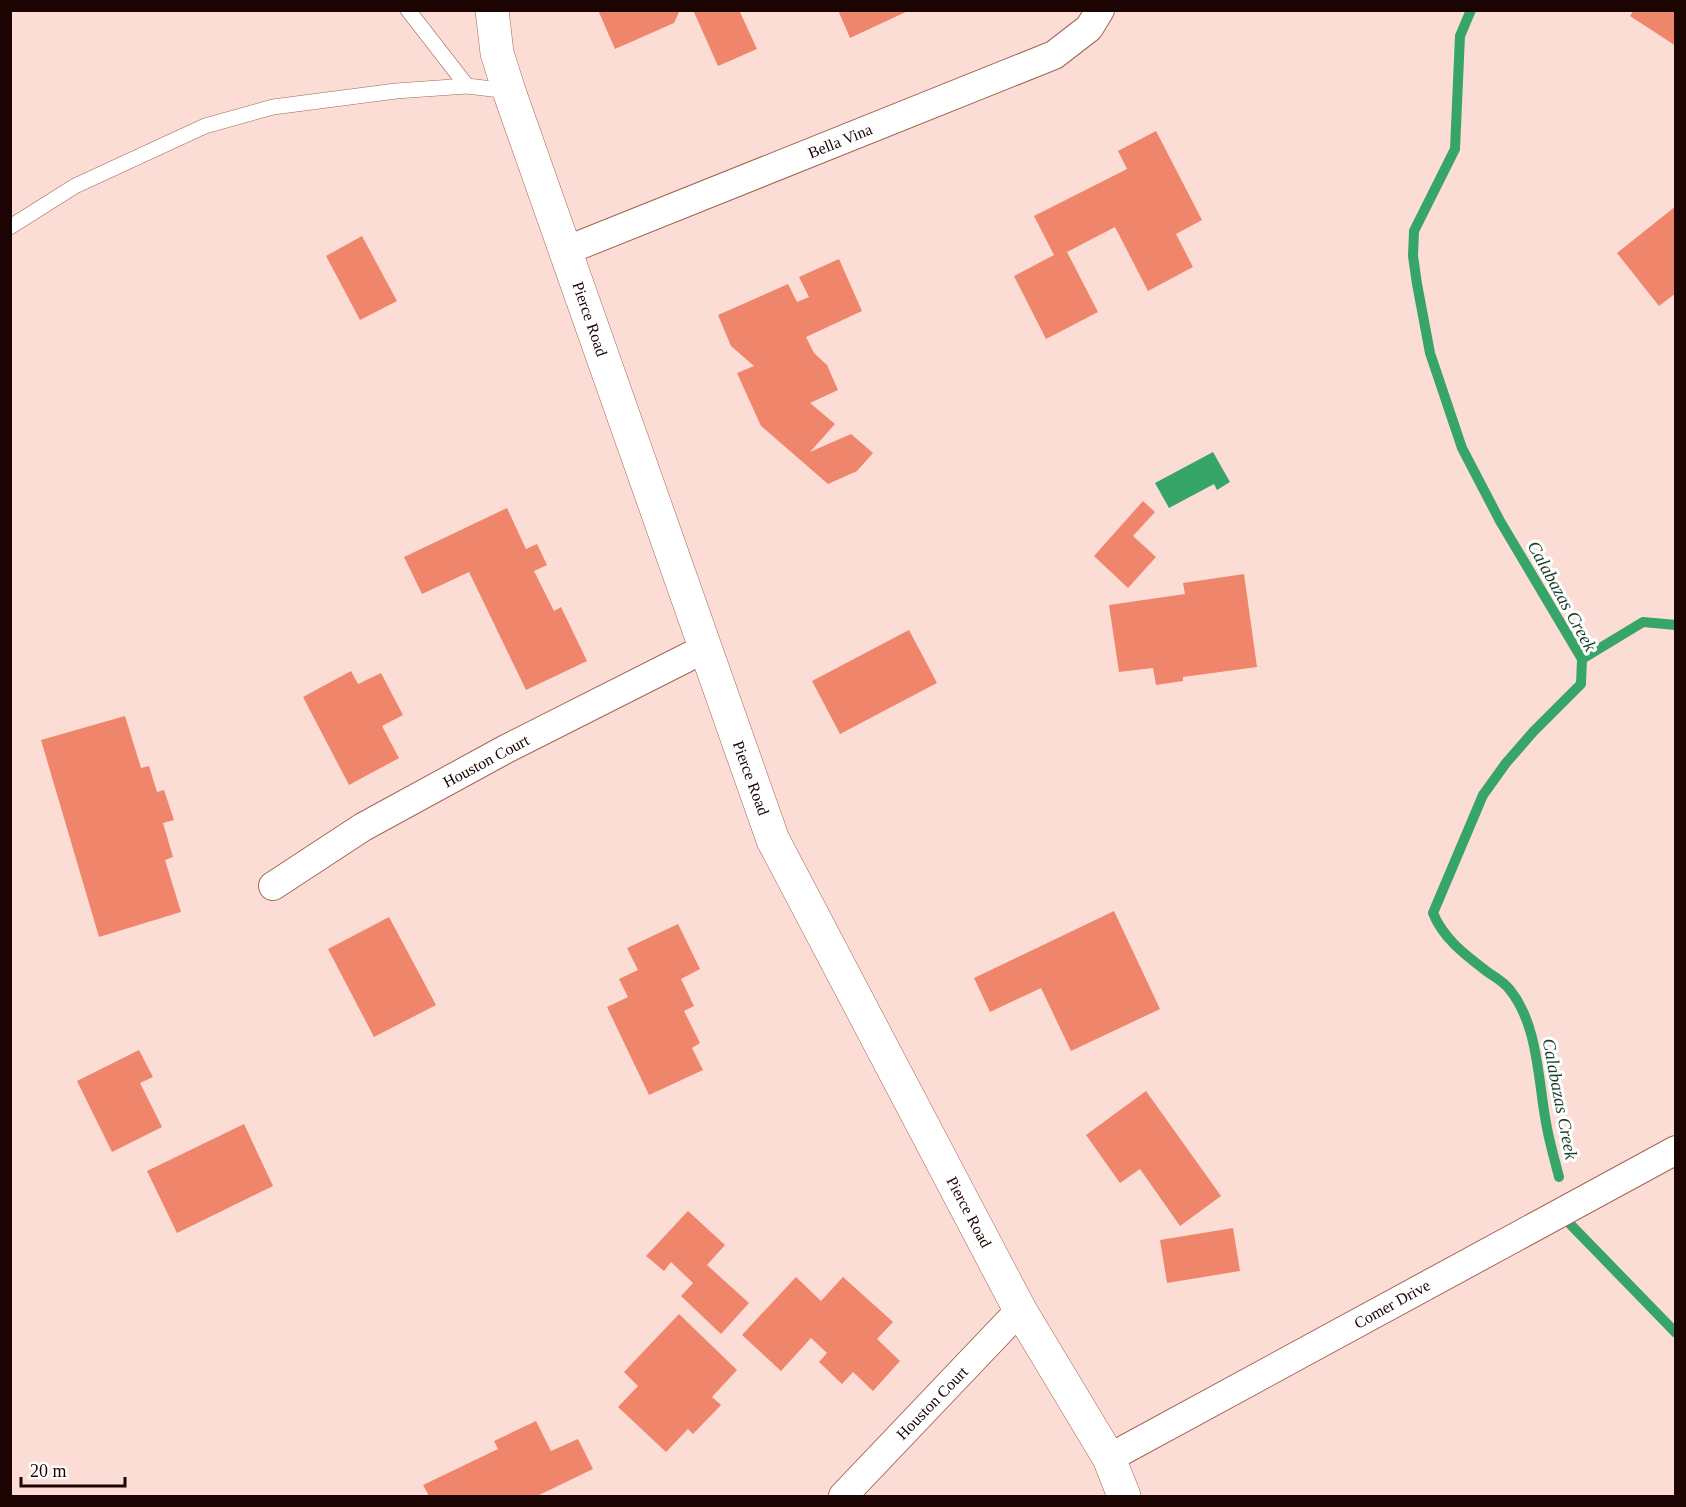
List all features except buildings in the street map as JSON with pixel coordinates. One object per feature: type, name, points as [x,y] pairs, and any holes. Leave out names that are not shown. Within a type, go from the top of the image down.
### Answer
[{"type":"street","name":"Pierce Road","points":[[492,10],[497,53],[509,91],[773,840],[1020,1310],[1109,1458],[1124,1497]]},
{"type":"street","name":"Bella Vina","points":[[565,251],[1054,55],[1089,28],[1100,10]]},
{"type":"street","name":"Houston Court","points":[[273,886],[363,827],[506,749],[706,648]]},
{"type":"street","name":"Comer Drive","points":[[1109,1458],[1676,1150]]},
{"type":"street","name":"Houston Court","points":[[843,1497],[1020,1310]]},
{"type":"lane","points":[[408,10],[467,86]]},
{"type":"lane","points":[[10,227],[75,186],[205,126],[273,107],[396,91],[467,86],[509,91]]},
{"type":"shaded area","points":[[1213,452],[1230,482],[1217,490],[1214,484],[1169,508],[1155,483]]},
{"type":"waterway","name":"Calabazas Creek","points":[[1471,10],[1460,36],[1455,149],[1414,231],[1413,256],[1417,284],[1430,353],[1462,448],[1500,521],[1582,659],[1581,684],[1533,732],[1506,763],[1483,795],[1433,913],[1443,931],[1457,947],[1506,985],[1520,1004],[1532,1038],[1547,1128],[1559,1177]]},
{"type":"waterway","points":[[1582,659],[1643,622],[1676,625]]},
{"type":"waterway","name":"Calabazas Creek","points":[[1571,1225],[1676,1333]]}]
